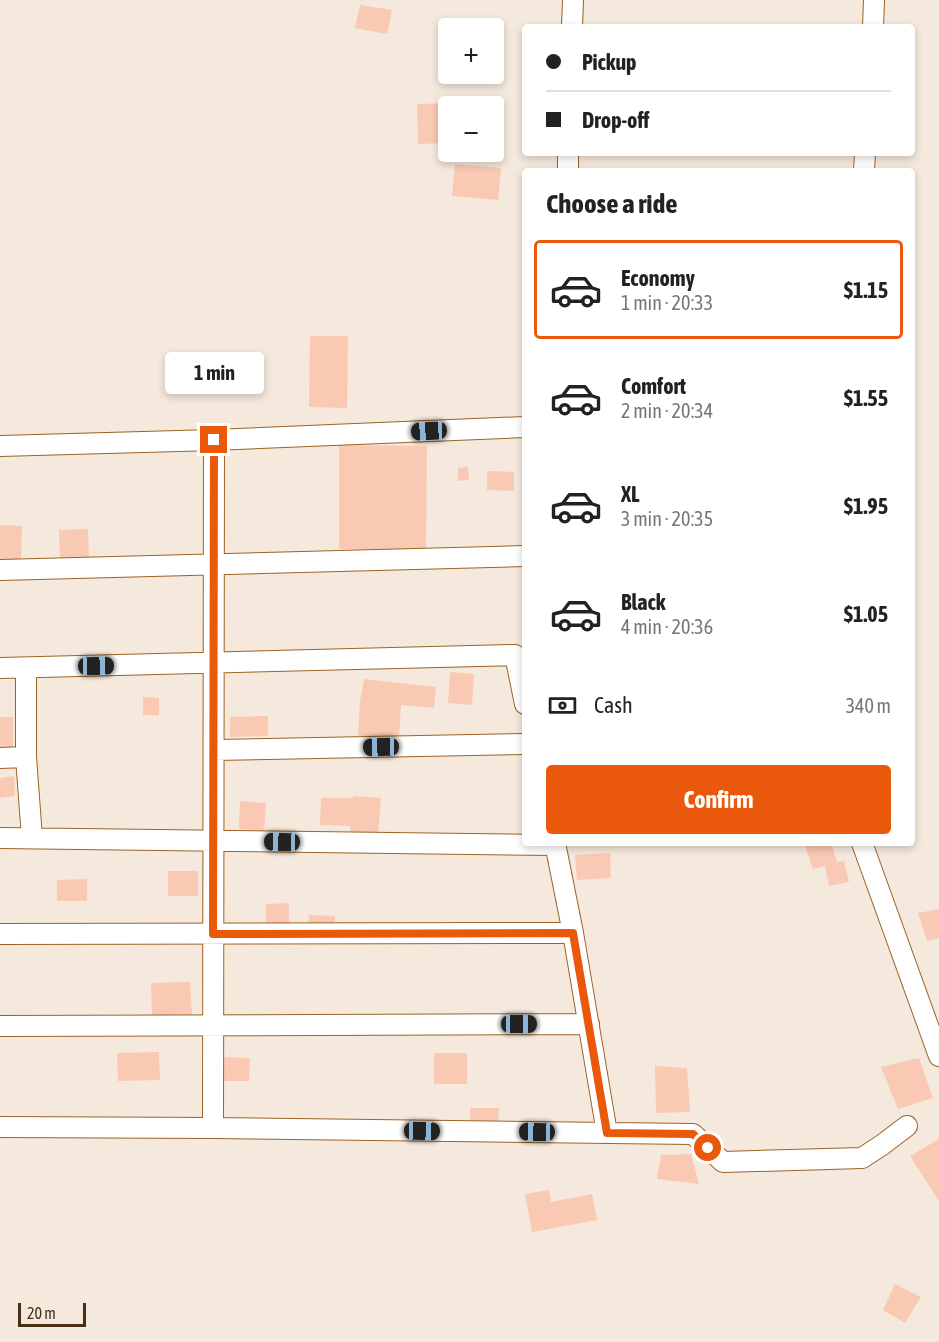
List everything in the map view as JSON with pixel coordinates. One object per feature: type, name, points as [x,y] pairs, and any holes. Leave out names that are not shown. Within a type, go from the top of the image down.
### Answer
[{"type":"street","points":[[572,24],[573,0]]},
{"type":"street","points":[[873,24],[874,0]]},
{"type":"street","points":[[0,446],[522,427]]},
{"type":"street","points":[[213,1128],[214,440]]},
{"type":"street","points":[[0,570],[522,556]]},
{"type":"street","points":[[0,668],[520,654],[522,674]]},
{"type":"street","points":[[26,668],[26,758],[32,838]]},
{"type":"street","points":[[214,750],[522,744]]},
{"type":"street","points":[[0,758],[26,758]]},
{"type":"street","points":[[0,838],[522,844]]},
{"type":"street","points":[[555,846],[573,933],[607,1133]]},
{"type":"street","points":[[863,846],[939,1056]]},
{"type":"street","points":[[0,934],[573,933]]},
{"type":"street","points":[[0,1026],[589,1024]]},
{"type":"street","points":[[0,1127],[693,1134],[723,1162],[862,1158],[907,1126]]},
{"type":"building","points":[[360,5],[392,10],[387,34],[355,28]]},
{"type":"building","points":[[438,103],[438,143],[418,144],[417,104]]},
{"type":"building","points":[[455,164],[501,168],[498,200],[452,196]]},
{"type":"building","points":[[310,336],[348,336],[347,408],[309,407]]},
{"type":"building","points":[[339,445],[427,446],[426,550],[339,549]]},
{"type":"building","points":[[468,467],[469,480],[458,481],[458,468]]},
{"type":"building","points":[[487,471],[514,472],[514,491],[487,490]]},
{"type":"building","points":[[0,525],[22,526],[21,560],[0,559]]},
{"type":"building","points":[[88,529],[89,560],[60,561],[59,530]]},
{"type":"building","points":[[450,672],[474,674],[472,705],[448,703]]},
{"type":"building","points":[[364,679],[436,687],[434,708],[401,705],[399,738],[358,736]]},
{"type":"building","points":[[143,697],[159,698],[159,715],[143,715]]},
{"type":"building","points":[[268,716],[268,736],[230,737],[230,717]]},
{"type":"building","points":[[0,717],[13,717],[13,750],[0,750]]},
{"type":"building","points":[[14,776],[15,796],[0,798],[0,778]]},
{"type":"building","points":[[353,796],[381,798],[378,835],[350,833],[350,826],[320,825],[321,798],[353,798]]},
{"type":"building","points":[[240,801],[266,803],[264,831],[239,829]]},
{"type":"building","points":[[805,846],[832,846],[837,862],[829,864],[844,861],[849,882],[829,886],[825,866],[813,869]]},
{"type":"building","points":[[610,853],[611,878],[577,880],[575,855]]},
{"type":"building","points":[[168,871],[198,871],[198,896],[168,896]]},
{"type":"building","points":[[87,879],[87,901],[57,901],[57,880]]},
{"type":"building","points":[[289,903],[289,924],[266,924],[266,904]]},
{"type":"building","points":[[939,909],[939,938],[927,941],[918,913]]},
{"type":"building","points":[[309,915],[335,916],[335,932],[308,931]]},
{"type":"building","points":[[190,982],[192,1015],[152,1016],[151,983]]},
{"type":"building","points":[[159,1052],[160,1080],[118,1081],[117,1053]]},
{"type":"building","points":[[434,1053],[467,1053],[467,1084],[434,1084]]},
{"type":"building","points":[[224,1057],[250,1058],[249,1081],[224,1081]]},
{"type":"building","points":[[919,1058],[933,1098],[898,1109],[881,1067]]},
{"type":"building","points":[[655,1066],[687,1068],[690,1112],[656,1113]]},
{"type":"building","points":[[470,1108],[499,1108],[498,1123],[470,1123]]},
{"type":"building","points":[[939,1139],[939,1201],[910,1156]]},
{"type":"building","points":[[691,1154],[699,1184],[657,1179],[661,1155]]},
{"type":"building","points":[[549,1190],[551,1202],[592,1194],[597,1220],[532,1232],[525,1194]]},
{"type":"building","points":[[895,1284],[921,1297],[905,1323],[883,1310]]},
{"type":"route","points":[[214,440],[213,934],[573,933],[607,1133],[693,1134],[708,1148]]}]
